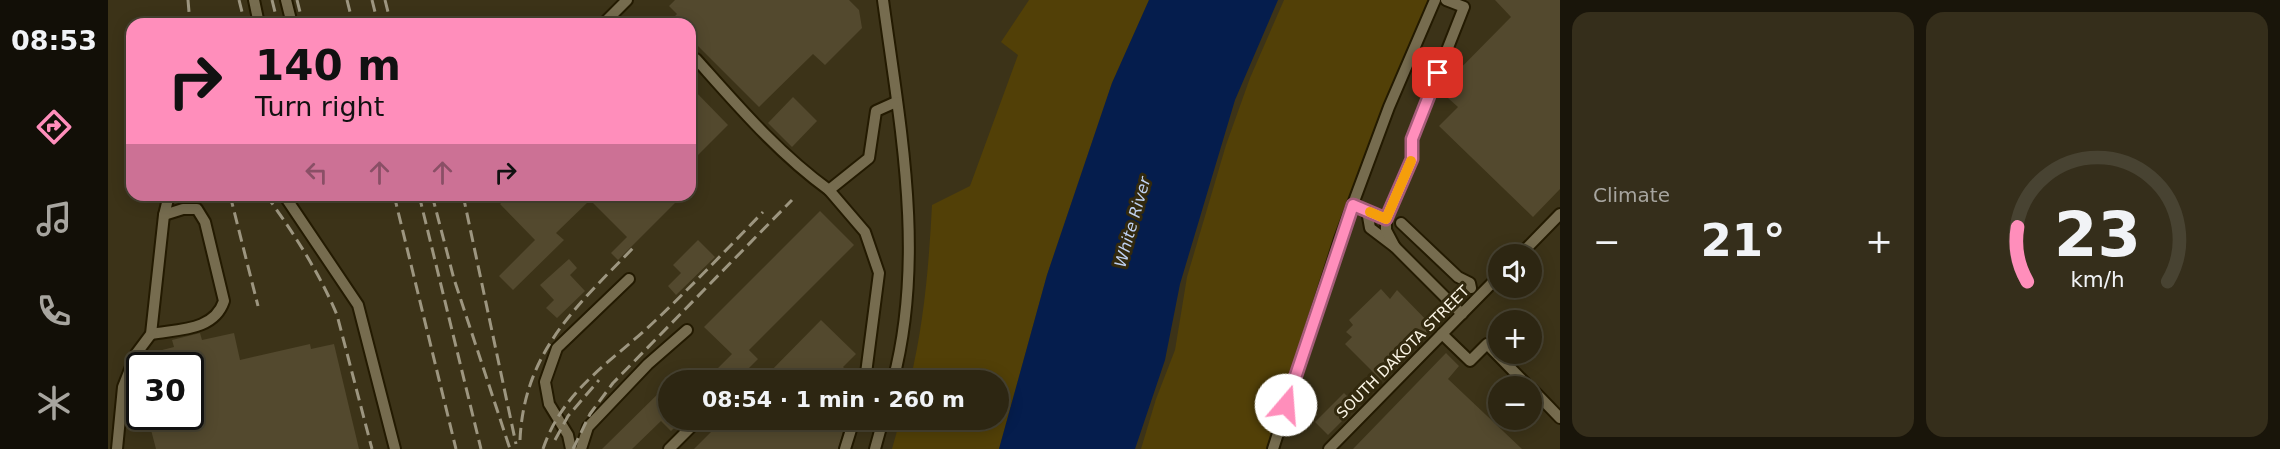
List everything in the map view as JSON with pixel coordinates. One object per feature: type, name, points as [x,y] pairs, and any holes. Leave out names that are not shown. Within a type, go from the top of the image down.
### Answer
[{"type":"street","points":[[254,0],[258,18]]},
{"type":"street","points":[[286,0],[290,18]]},
{"type":"street","points":[[609,18],[627,0]]},
{"type":"street","points":[[883,0],[909,217],[910,265],[905,323],[895,370]]},
{"type":"street","points":[[1273,449],[1310,328],[1353,205],[1389,107],[1435,0]]},
{"type":"street","points":[[1395,247],[1386,231],[1386,219],[1412,159],[1412,139],[1464,7],[1446,0]]},
{"type":"street","points":[[696,58],[749,119],[797,167],[830,190],[865,232],[879,273],[866,370]]},
{"type":"street","points":[[830,190],[869,158],[876,111],[896,102]]},
{"type":"street","points":[[117,449],[123,387],[136,354],[151,334],[168,201]]},
{"type":"street","points":[[288,201],[358,305],[395,449]]},
{"type":"street","points":[[1353,205],[1386,219]]},
{"type":"street","points":[[151,334],[209,323],[220,313],[224,301],[205,222],[196,209],[183,209],[164,215]]},
{"type":"street","points":[[1367,211],[1370,228],[1395,247],[1462,314]]},
{"type":"street","points":[[1531,244],[1560,214]]},
{"type":"street","points":[[1401,223],[1460,279],[1464,286],[1471,288],[1480,296]]},
{"type":"street","points":[[571,449],[568,435],[549,404],[545,382],[557,348],[629,279]]},
{"type":"street","name":"SOUTH DAKOTA STREET","points":[[1329,449],[1488,288]]},
{"type":"street","points":[[581,449],[588,427],[648,364],[687,330]]},
{"type":"street","points":[[1442,334],[1470,361],[1487,344],[1518,376]]},
{"type":"street","points":[[1542,400],[1560,418]]},
{"type":"street","points":[[669,449],[688,430]]},
{"type":"street","points":[[845,449],[851,430]]},
{"type":"street","points":[[875,449],[880,430]]},
{"type":"shaded area","points":[[1029,0],[1149,0],[1112,83],[1047,275],[1009,413],[1009,370],[912,370],[925,294],[932,205],[970,186],[1018,55],[1001,42]]},
{"type":"shaded area","points":[[1284,0],[1430,0],[1342,214],[1268,449],[1141,449],[1156,399],[1175,350],[1187,277],[1226,145],[1250,78]]},
{"type":"shaded area","points":[[897,430],[1004,430],[999,449],[892,449]]},
{"type":"water","name":"White River","points":[[1149,0],[1278,0],[1235,100],[1180,284],[1165,360],[1135,449],[999,449],[1004,430],[1009,430],[1009,413],[1047,275],[1112,83]]},
{"type":"building","points":[[675,0],[849,0],[859,10],[862,28],[825,65],[813,54],[759,107],[696,44],[696,18],[673,18],[677,14],[669,6]]},
{"type":"building","points":[[1495,0],[1560,0],[1560,189],[1533,217],[1439,126],[1458,107],[1439,90],[1511,17]]},
{"type":"building","points":[[696,92],[728,125],[696,157]]},
{"type":"building","points":[[793,97],[817,121],[792,147],[768,123]]},
{"type":"building","points":[[503,201],[589,201],[556,233],[564,240],[513,290],[499,276],[535,240],[500,204]]},
{"type":"building","points":[[591,201],[676,202],[618,260],[611,253],[627,237]]},
{"type":"building","points":[[820,211],[854,245],[749,350],[758,359],[747,370],[720,370],[718,368],[732,354],[704,327]]},
{"type":"building","points":[[698,240],[715,257],[676,295],[668,286],[681,273],[673,265]]},
{"type":"building","points":[[569,259],[577,268],[570,275],[585,291],[557,318],[546,308],[554,300],[540,285]]},
{"type":"building","points":[[1381,289],[1390,299],[1397,290],[1433,327],[1381,380],[1345,344],[1352,337],[1346,332],[1353,325],[1349,320]]},
{"type":"building","points":[[821,320],[856,354],[843,367],[846,370],[772,370]]},
{"type":"building","points":[[200,333],[202,340],[234,333],[240,360],[310,344],[311,349],[334,344],[359,449],[156,449],[151,430],[204,430],[204,352],[162,352],[162,350],[174,347],[172,340]]},
{"type":"building","points":[[1446,353],[1459,366],[1448,379],[1488,417],[1488,430],[1502,430],[1522,449],[1353,449]]},
{"type":"building","points":[[1344,393],[1357,406],[1328,435],[1315,422]]},
{"type":"building","points":[[658,394],[658,424],[632,449],[602,449]]},
{"type":"building","points":[[713,430],[843,431],[838,449],[694,449]]},
{"type":"railway","points":[[188,0],[190,18]]},
{"type":"railway","points":[[239,0],[244,18]]},
{"type":"railway","points":[[272,0],[276,18]]},
{"type":"railway","points":[[297,0],[302,18]]},
{"type":"railway","points":[[347,0],[352,18]]},
{"type":"railway","points":[[372,0],[376,18]]},
{"type":"railway","points":[[385,0],[390,18]]},
{"type":"railway","points":[[573,449],[590,414],[613,383],[792,200]]},
{"type":"railway","points":[[232,201],[258,306]]},
{"type":"railway","points":[[270,201],[305,253],[337,315],[372,449]]},
{"type":"railway","points":[[395,201],[456,449]]},
{"type":"railway","points":[[420,201],[481,449]]},
{"type":"railway","points":[[434,201],[454,279],[510,449]]},
{"type":"railway","points":[[464,201],[516,444]]},
{"type":"railway","points":[[543,449],[563,409],[576,393],[670,307],[763,212]]},
{"type":"railway","points":[[520,440],[524,409],[532,380],[543,355],[575,310],[635,246]]},
{"type":"railway","points":[[555,440],[568,416],[599,380]]},
{"type":"slow traffic","points":[[1370,212],[1386,219],[1411,161]]},
{"type":"route","points":[[1286,405],[1353,205],[1386,219],[1412,159],[1412,139],[1438,73]]}]
